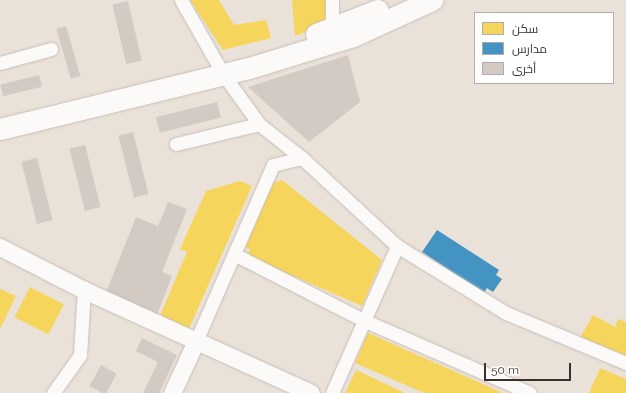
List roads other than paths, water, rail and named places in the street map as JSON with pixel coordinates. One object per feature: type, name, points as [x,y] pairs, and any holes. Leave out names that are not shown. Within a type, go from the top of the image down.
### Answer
[{"type":"main road","points":[[332,35],[403,0]]},
{"type":"main road","points":[[1,124],[219,68],[298,41],[332,35],[429,1]]},
{"type":"street","points":[[181,0],[219,68],[259,124],[302,158],[397,246],[506,313],[626,363]]},
{"type":"street","points":[[332,0],[332,35]]},
{"type":"street","points":[[0,63],[51,49]]},
{"type":"street","points":[[176,144],[259,124]]},
{"type":"street","points":[[172,393],[274,165],[302,158]]},
{"type":"street","points":[[332,393],[397,246]]},
{"type":"street","points":[[0,247],[84,290],[311,393]]},
{"type":"street","points":[[234,254],[364,320],[530,393]]},
{"type":"street","points":[[53,393],[80,355],[84,290]]}]
